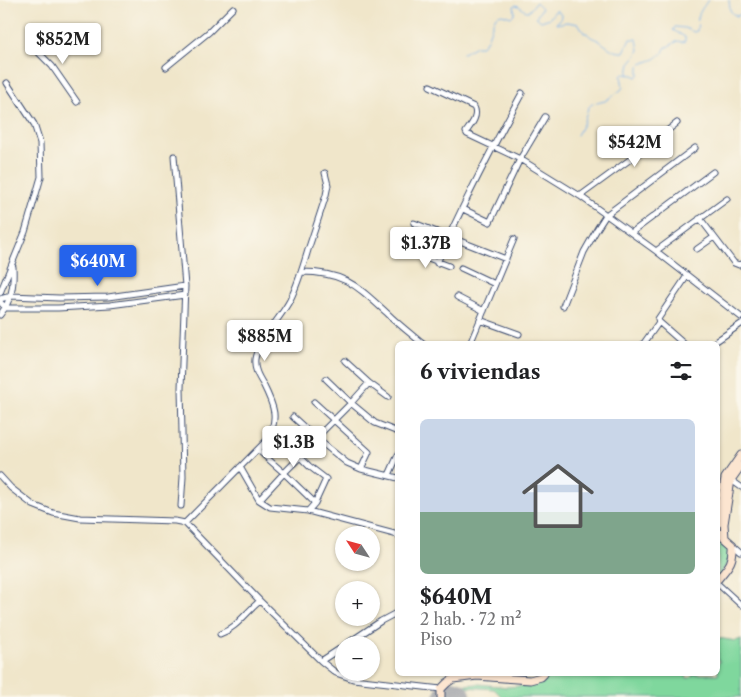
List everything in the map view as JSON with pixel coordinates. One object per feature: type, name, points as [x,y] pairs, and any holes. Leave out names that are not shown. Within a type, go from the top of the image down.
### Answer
[{"type":"main road","points":[[720,510],[725,478],[741,455]]},
{"type":"main road","points":[[725,538],[724,524],[731,480],[741,466]]},
{"type":"main road","points":[[720,534],[733,545],[734,553],[731,562],[720,576]]},
{"type":"main road","points":[[441,697],[442,689],[453,680],[477,676],[530,680],[542,676]]},
{"type":"street","points":[[166,68],[209,32],[233,8]]},
{"type":"street","points":[[30,44],[52,66],[77,102]]},
{"type":"street","points":[[0,294],[25,232],[41,177],[40,143],[34,124],[7,83]]},
{"type":"street","points":[[430,86],[474,107],[476,111],[475,117],[466,132],[467,134],[520,159],[580,196],[656,251],[741,317]]},
{"type":"street","points":[[438,263],[448,237],[493,146],[522,93]]},
{"type":"street","points":[[462,209],[490,222],[520,159],[545,117]]},
{"type":"street","points":[[580,196],[677,123]]},
{"type":"street","points":[[646,130],[654,141]]},
{"type":"street","points":[[562,306],[584,252],[606,215],[695,148]]},
{"type":"street","points":[[174,156],[185,286],[180,388],[183,477],[181,506]]},
{"type":"street","points":[[631,233],[714,172]]},
{"type":"street","points":[[185,522],[258,450],[272,432],[274,415],[272,403],[255,368],[255,357],[263,341],[290,300],[301,272],[326,196],[328,185],[325,173]]},
{"type":"street","points":[[656,251],[727,198]]},
{"type":"street","points":[[699,219],[734,263],[741,264]]},
{"type":"street","points":[[414,223],[506,259]]},
{"type":"street","points":[[697,249],[714,237]]},
{"type":"street","points":[[471,341],[514,239]]},
{"type":"street","points":[[410,251],[449,266]]},
{"type":"street","points":[[0,315],[6,308],[11,296],[14,280],[12,264]]},
{"type":"street","points":[[461,268],[495,284]]},
{"type":"street","points":[[301,272],[316,272],[345,280],[358,288],[420,341]]},
{"type":"street","points":[[645,341],[686,276]]},
{"type":"street","points":[[6,308],[0,300],[11,296],[59,298],[108,296],[185,286]]},
{"type":"street","points":[[6,308],[110,305],[185,295]]},
{"type":"street","points":[[108,296],[110,305]]},
{"type":"street","points":[[457,297],[484,311]]},
{"type":"street","points":[[480,320],[519,334]]},
{"type":"street","points":[[659,322],[681,341]]},
{"type":"street","points":[[716,341],[741,324]]},
{"type":"street","points":[[345,361],[388,397]]},
{"type":"street","points":[[326,379],[375,423],[395,431]]},
{"type":"street","points":[[259,500],[369,383]]},
{"type":"street","points":[[314,402],[369,452],[361,469]]},
{"type":"street","points":[[293,417],[347,463],[361,469],[395,477]]},
{"type":"street","points":[[272,432],[326,479],[315,503],[308,511]]},
{"type":"street","points":[[258,450],[315,503]]},
{"type":"street","points":[[388,476],[395,461]]},
{"type":"street","points":[[240,466],[259,500],[270,507],[308,511],[395,534]]},
{"type":"street","points":[[0,476],[11,488],[33,505],[53,514],[80,518],[185,522],[260,601],[321,661],[336,673],[353,679],[442,689]]},
{"type":"street","points":[[731,480],[741,487]]},
{"type":"street","points":[[733,545],[741,552]]},
{"type":"street","points":[[720,586],[741,605]]},
{"type":"street","points":[[220,634],[228,631],[239,622],[251,607],[260,601]]},
{"type":"street","points":[[358,636],[395,614]]},
{"type":"street","points":[[321,661],[335,651]]},
{"type":"green space","points":[[720,534],[725,538],[733,553],[720,576]]},
{"type":"green space","points":[[720,638],[736,641],[741,639],[741,697],[502,697],[494,689],[466,687],[451,691],[445,697],[454,687],[478,684],[507,687],[534,685],[545,676],[686,676],[690,678],[692,676],[720,676]]},
{"type":"waterway","points":[[577,135],[588,108],[592,104],[605,101],[621,90],[623,87],[621,76],[623,74],[637,77],[641,64],[655,59],[663,53],[665,48],[678,41],[685,41],[685,37],[673,30],[675,27],[685,28],[694,32],[697,31],[699,16],[708,0]]},
{"type":"waterway","points":[[729,0],[730,10],[733,14],[737,16],[741,14]]},
{"type":"waterway","points":[[463,53],[476,46],[482,46],[487,39],[496,16],[502,14],[511,17],[515,13],[515,5],[529,11],[536,2],[542,8],[536,17],[541,21],[550,18],[555,11],[558,11],[561,15],[560,20],[556,24],[567,22],[579,24],[584,33],[587,33],[614,51],[624,52],[630,39],[637,39],[639,50],[630,63],[628,75]]},
{"type":"runway","points":[[450,695],[456,697]]}]
